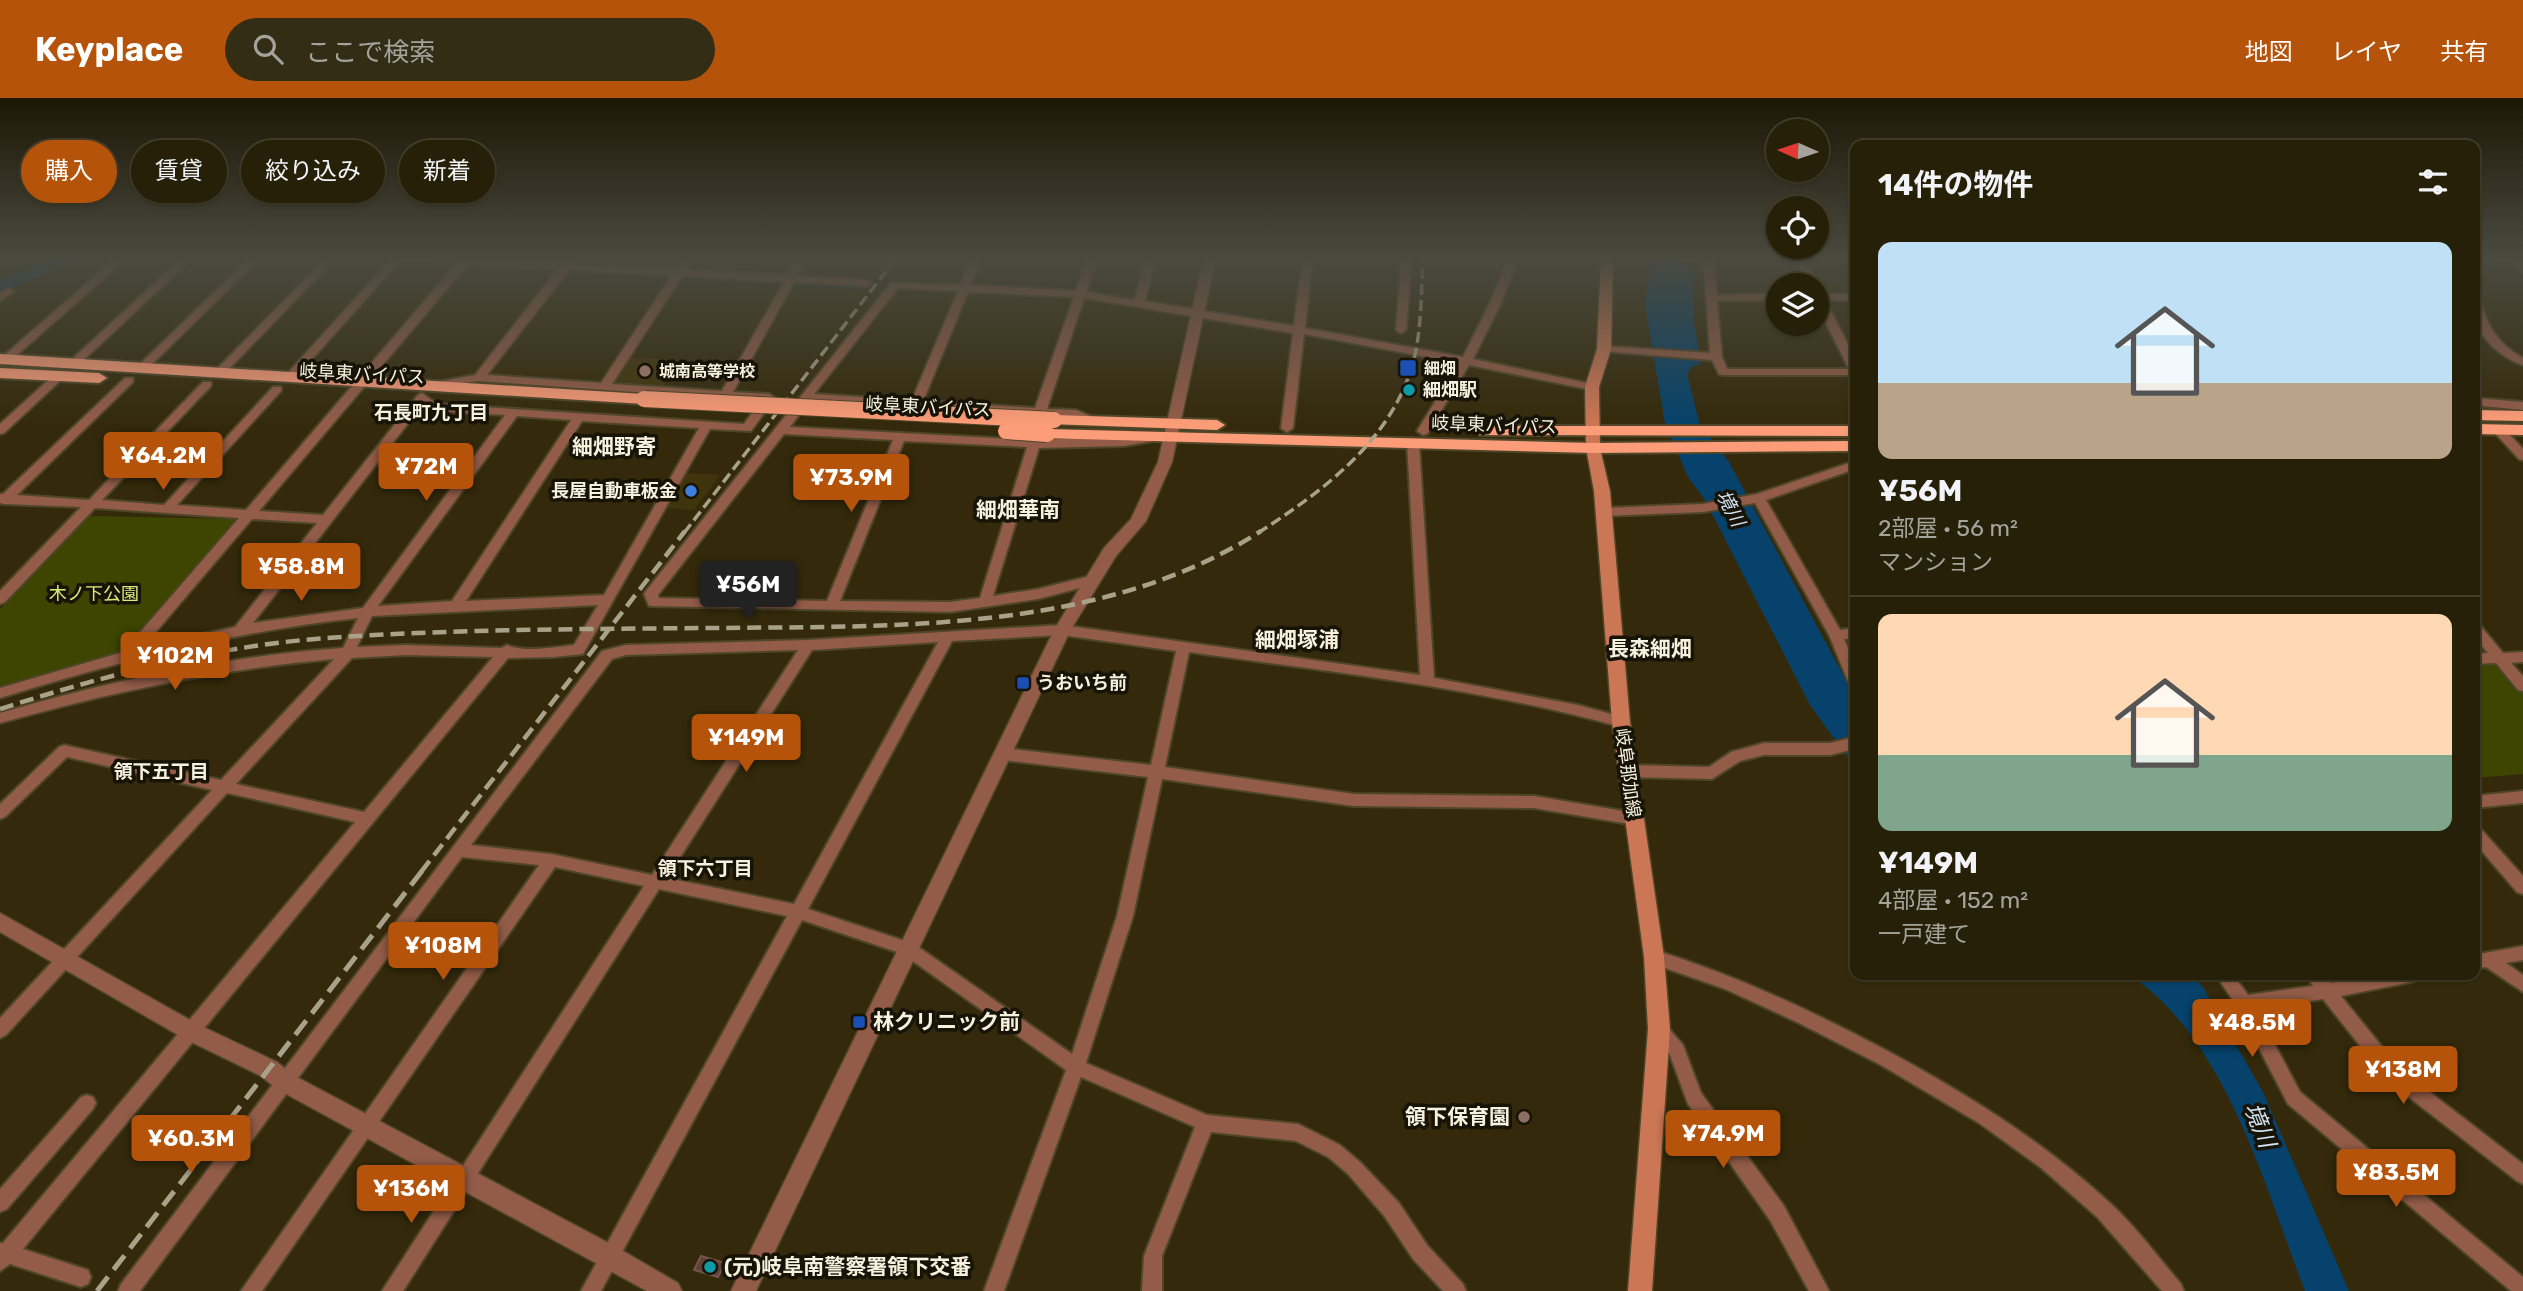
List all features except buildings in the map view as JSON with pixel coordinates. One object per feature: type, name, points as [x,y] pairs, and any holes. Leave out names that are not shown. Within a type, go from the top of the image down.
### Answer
[{"type":"highway","name":"岐阜東バイパス","points":[[2,364],[73,363],[290,377],[356,387]]},
{"type":"highway","name":"岐阜東バイパス","points":[[2,364],[59,376],[277,389],[356,387],[1044,427],[1151,438],[1172,430],[1287,428],[1418,436]]},
{"type":"highway","points":[[2480,415],[2507,416],[2523,430]]},
{"type":"highway","points":[[2480,427],[2507,416]]},
{"type":"highway","name":"岐阜東バイパス","points":[[1044,427],[1094,422],[1172,430],[1593,440],[1743,440],[1850,446]]},
{"type":"highway","name":"岐阜東バイパス","points":[[1743,440],[1850,431]]},
{"type":"main road","name":"岐阜那加線","points":[[1605,313],[1604,349],[1592,387],[1593,440],[1603,512],[1621,722],[1654,957],[1659,1029],[1640,1291]]},
{"type":"street","points":[[2,364],[60,313]]},
{"type":"street","points":[[73,363],[128,313]]},
{"type":"street","points":[[142,368],[199,313]]},
{"type":"street","points":[[219,373],[278,313]]},
{"type":"street","points":[[290,377],[348,313]]},
{"type":"street","points":[[128,656],[419,313]]},
{"type":"street","points":[[479,378],[530,313]]},
{"type":"street","points":[[604,387],[652,313]]},
{"type":"street","points":[[726,394],[772,313]]},
{"type":"street","points":[[873,313],[651,594],[654,603],[938,607],[985,602],[1090,581]]},
{"type":"street","points":[[916,404],[955,313]]},
{"type":"street","points":[[985,602],[1044,427],[1077,313]]},
{"type":"street","points":[[743,1291],[1062,630],[1090,581],[1143,512],[1165,462],[1195,313],[1468,361],[1592,387]]},
{"type":"street","points":[[1287,428],[1300,313]]},
{"type":"street","points":[[1401,330],[1402,313]]},
{"type":"street","points":[[1427,680],[1418,436],[1468,361],[1492,313]]},
{"type":"street","points":[[1714,313],[1716,357],[1723,372],[1850,371]]},
{"type":"street","points":[[1829,319],[1850,361]]},
{"type":"street","points":[[2480,322],[2485,331],[2508,355],[2523,362]]},
{"type":"street","points":[[1604,349],[1716,357]]},
{"type":"street","points":[[0,430],[59,376]]},
{"type":"street","points":[[240,630],[426,391],[479,378],[769,398],[747,428],[434,407],[426,391]]},
{"type":"street","points":[[2,500],[129,380]]},
{"type":"street","points":[[0,599],[206,384]]},
{"type":"street","points":[[167,509],[277,389]]},
{"type":"street","points":[[806,397],[916,404],[1044,427]]},
{"type":"street","points":[[2480,404],[2507,416],[2523,456]]},
{"type":"street","points":[[2507,416],[2523,407]]},
{"type":"street","points":[[0,1030],[348,653],[367,612],[513,413]]},
{"type":"street","points":[[456,605],[579,417]]},
{"type":"street","points":[[0,718],[66,698],[215,666],[348,653],[578,650],[707,425]]},
{"type":"street","points":[[781,430],[900,436],[1044,427]]},
{"type":"street","points":[[832,605],[900,436]]},
{"type":"street","points":[[1603,512],[1703,508],[1758,498],[1850,467]]},
{"type":"street","points":[[1758,498],[1836,635],[1850,669]]},
{"type":"street","points":[[2,500],[324,519]]},
{"type":"street","points":[[0,693],[128,656],[240,630],[367,612],[456,605],[608,600]]},
{"type":"street","points":[[128,1291],[607,655],[626,650],[808,645],[1062,630],[1427,680],[1578,709],[1621,722]]},
{"type":"street","points":[[1836,635],[1850,634]]},
{"type":"street","points":[[2480,634],[2523,686]]},
{"type":"street","points":[[591,1291],[948,637]]},
{"type":"street","points":[[392,1291],[808,645]]},
{"type":"street","points":[[994,1291],[1076,1067],[1125,916],[1184,646]]},
{"type":"street","points":[[80,1277],[2,1256],[192,1032],[507,650]]},
{"type":"street","points":[[2480,659],[2523,657]]},
{"type":"street","points":[[1628,771],[1704,774],[1712,773],[1736,756],[1764,749],[1830,749],[1850,744]]},
{"type":"street","points":[[0,813],[64,751],[368,818]]},
{"type":"street","points":[[1003,754],[1157,772],[1354,800],[1534,802],[1635,819]]},
{"type":"street","points":[[2480,801],[2523,797]]},
{"type":"street","points":[[2480,838],[2523,887]]},
{"type":"street","points":[[458,850],[551,860],[798,912],[908,949],[1076,1067],[1206,1123],[1298,1133],[1334,1151],[1354,1168],[1391,1210],[1420,1252],[1456,1291]]},
{"type":"street","points":[[251,1291],[551,860]]},
{"type":"street","points":[[0,922],[192,1032],[269,1069],[285,1082],[462,1179],[610,1255],[670,1291]]},
{"type":"street","points":[[2481,961],[2523,953]]},
{"type":"street","points":[[1654,957],[1704,971],[1750,989],[1883,1058],[2004,1128],[2106,1212],[2174,1291]]},
{"type":"street","points":[[2481,961],[2523,985]]},
{"type":"street","points":[[2220,980],[2244,1003]]},
{"type":"street","points":[[2228,980],[2244,1003],[2294,1098],[2523,1289]]},
{"type":"street","points":[[2318,980],[2395,1074],[2523,1175]]},
{"type":"street","points":[[2244,1003],[2385,980]]},
{"type":"street","points":[[1659,1029],[1677,1051],[1693,1098],[1777,1213],[1819,1291]]},
{"type":"street","points":[[0,1203],[87,1104]]},
{"type":"street","points":[[1152,1291],[1153,1256],[1206,1123]]},
{"type":"shaded area","name":"城南高等学校","points":[[626,357],[679,360],[664,386],[610,383]]},
{"type":"shaded area","name":"長屋自動車板金","points":[[684,473],[720,475],[694,510],[665,508]]},
{"type":"green space","name":"木ノ下公園","points":[[89,516],[236,519],[120,653],[0,690],[0,609]]},
{"type":"green space","points":[[2499,663],[2523,692],[2523,774],[2480,778],[2480,665]]},
{"type":"water","name":"境川","points":[[1646,313],[1694,313],[1701,363],[1692,367],[1687,374],[1700,425],[1729,462],[1850,688],[1850,761],[1810,705],[1705,500],[1688,477],[1665,423]]},
{"type":"water","name":"境川","points":[[2136,980],[2197,980],[2204,989],[2263,1092],[2349,1291],[2305,1291],[2238,1118],[2217,1076],[2192,1037],[2164,1003]]},
{"type":"railway","points":[[684,533],[854,313]]},
{"type":"railway","points":[[1261,531],[1330,481],[1352,461],[1389,417],[1403,391],[1413,363],[1421,313]]},
{"type":"railway","points":[[609,629],[685,531]]},
{"type":"railway","points":[[609,629],[855,626],[997,617],[1066,606],[1134,589],[1199,564],[1261,531]]},
{"type":"railway","points":[[0,709],[162,664],[285,642],[424,633],[609,629]]},
{"type":"railway","points":[[421,872],[609,629]]},
{"type":"railway","points":[[97,1291],[422,871]]},
{"type":"place","name":"細畑","points":[[1408,368]]},
{"type":"place","name":"城南高等学校","points":[[645,371]]},
{"type":"place","name":"細畑駅","points":[[1409,390]]},
{"type":"place","name":"長屋自動車板金","points":[[691,491]]},
{"type":"place","name":"うおいち前","points":[[1023,683]]},
{"type":"place","name":"林クリニック前","points":[[859,1022]]},
{"type":"place","name":"領下保育園","points":[[1524,1117]]},
{"type":"place","name":"(元)岐阜南警察署領下交番","points":[[710,1267]]},
{"type":"district","name":"石長町九丁目","points":[[431,412]]},
{"type":"district","name":"細畑野寄","points":[[614,447]]},
{"type":"district","name":"細畑華南","points":[[1018,510]]},
{"type":"district","name":"細畑塚浦","points":[[1297,640]]},
{"type":"district","name":"長森細畑","points":[[1650,649]]},
{"type":"district","name":"領下五丁目","points":[[161,771]]},
{"type":"district","name":"領下六丁目","points":[[705,868]]}]
